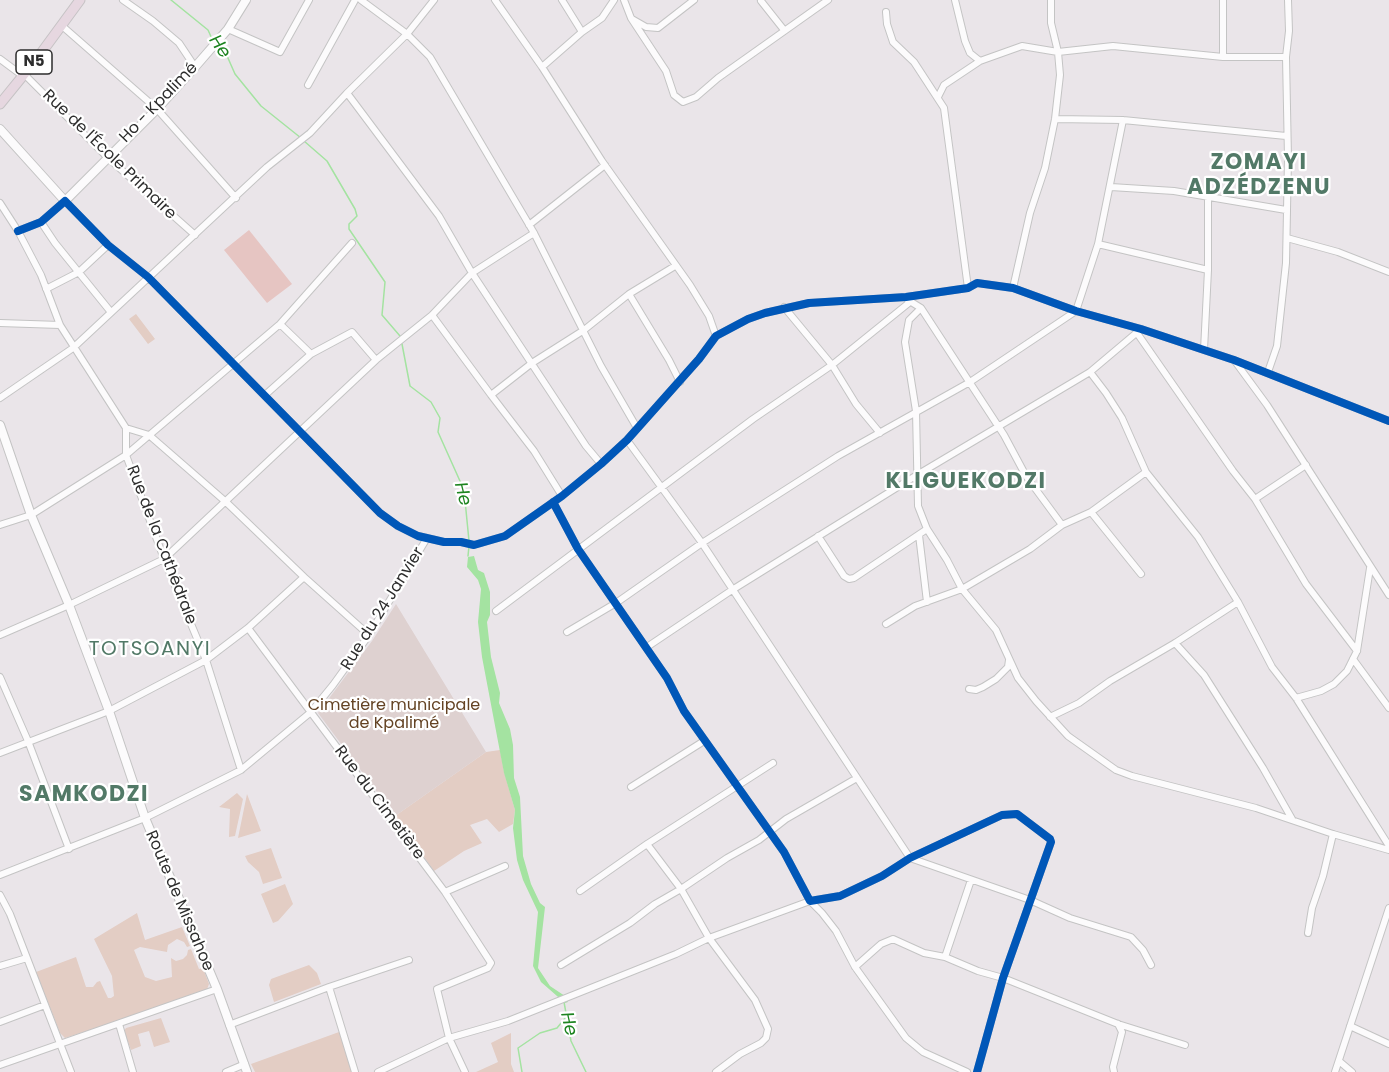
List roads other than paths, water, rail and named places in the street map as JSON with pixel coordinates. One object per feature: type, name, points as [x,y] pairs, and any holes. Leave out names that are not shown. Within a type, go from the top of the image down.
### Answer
[{"type":"main road","name":"N5","points":[[0,104],[80,0]]},
{"type":"main road","name":"Ho - Kpalimé","points":[[65,201],[195,67],[225,32],[246,0]]},
{"type":"main road","points":[[0,129],[65,201]]},
{"type":"main road","name":"Route de Missahoe","points":[[0,425],[31,515],[69,605],[109,711],[145,818],[217,989],[246,1068]]},
{"type":"street","points":[[123,0],[153,21],[179,44],[195,67]]},
{"type":"street","points":[[225,32],[280,52],[309,0]]},
{"type":"street","points":[[308,85],[355,0]]},
{"type":"street","points":[[361,0],[407,34],[430,57],[534,232],[601,366],[637,428]]},
{"type":"street","points":[[0,398],[73,348],[110,311],[236,198],[267,167],[310,134],[347,93],[407,34],[434,0]]},
{"type":"street","points":[[495,0],[542,67],[605,165],[710,316],[716,336]]},
{"type":"street","points":[[562,0],[582,32]]},
{"type":"street","points":[[542,67],[582,32],[602,18],[614,0]]},
{"type":"street","points":[[624,0],[631,18],[666,71],[676,99],[683,102],[696,97],[718,78],[828,0]]},
{"type":"street","points":[[631,18],[646,27],[658,28],[694,0]]},
{"type":"street","points":[[761,0],[784,30]]},
{"type":"street","points":[[955,0],[965,41],[970,53],[980,61]]},
{"type":"street","points":[[1013,288],[1030,213],[1045,168],[1055,119],[1060,75],[1058,52],[1051,23],[1051,0]]},
{"type":"street","points":[[1222,57],[1223,0]]},
{"type":"street","points":[[1268,372],[1277,346],[1287,238],[1288,0]]},
{"type":"street","points":[[886,12],[886,24],[893,42],[914,62],[944,108],[968,288]]},
{"type":"street","points":[[63,22],[156,109],[236,198]]},
{"type":"street","points":[[938,98],[944,85],[980,61],[1022,46],[1058,52],[1113,46],[1222,57],[1286,57]]},
{"type":"street","name":"Rue de l'École Primaire","points":[[0,59],[24,75],[107,157],[195,235]]},
{"type":"street","points":[[347,93],[439,216],[472,273],[586,446],[601,464]]},
{"type":"street","points":[[1055,119],[1123,120],[1286,136]]},
{"type":"street","points":[[567,632],[616,603],[702,543],[838,456],[970,382],[1076,311],[1098,244],[1123,120]]},
{"type":"street","points":[[529,225],[605,165]]},
{"type":"street","points":[[1111,188],[1174,191],[1286,210]]},
{"type":"street","points":[[1204,350],[1208,270],[1208,197]]},
{"type":"street","points":[[18,231],[41,222],[65,201],[108,245],[148,277],[380,513],[398,526],[418,536],[444,542],[471,544],[505,536],[562,495],[627,440],[680,382],[716,336],[748,319],[784,307],[809,303],[908,299],[968,288],[977,283],[1013,288],[1076,311],[1268,372],[1389,421]]},
{"type":"street","points":[[0,203],[18,231],[46,289],[60,325],[126,428],[149,435],[226,502],[369,635]]},
{"type":"street","points":[[41,222],[55,243],[110,311]]},
{"type":"street","points":[[0,635],[164,559],[376,360],[432,315],[472,273],[534,232]]},
{"type":"street","points":[[1287,238],[1338,252],[1389,272]]},
{"type":"street","points":[[0,525],[31,515],[126,455],[280,324],[352,243]]},
{"type":"street","points":[[1098,244],[1208,270]]},
{"type":"street","points":[[46,289],[79,272],[108,245]]},
{"type":"street","points":[[491,394],[532,363],[584,330],[628,294],[675,266]]},
{"type":"street","points":[[628,294],[680,382]]},
{"type":"street","points":[[908,299],[921,308],[970,382],[1026,476],[1062,525]]},
{"type":"street","points":[[496,611],[753,419],[832,365],[908,299]]},
{"type":"street","points":[[784,307],[832,365],[856,404],[880,433]]},
{"type":"street","points":[[921,308],[909,320],[905,342],[916,411],[918,506],[927,529],[962,589],[996,630],[1018,678],[1050,717],[1068,736],[1116,770],[1256,808],[1333,834],[1389,848]]},
{"type":"street","points":[[432,315],[534,451],[562,495]]},
{"type":"street","points":[[0,323],[60,325]]},
{"type":"street","points":[[280,324],[310,354]]},
{"type":"street","points":[[647,646],[818,536],[1090,372],[1139,331]]},
{"type":"street","points":[[1139,331],[1233,471],[1255,499],[1306,584],[1357,651]]},
{"type":"street","points":[[265,395],[310,354],[352,332],[376,360]]},
{"type":"street","points":[[1234,360],[1267,405],[1389,595]]},
{"type":"street","points":[[1090,372],[1122,418],[1146,472],[1198,537],[1238,602],[1272,667],[1296,699],[1389,848]]},
{"type":"street","name":"Rue de la Cathédrale","points":[[126,428],[126,455],[164,559],[206,660],[242,770]]},
{"type":"street","points":[[627,440],[702,543],[910,858],[1030,900],[1070,918],[1131,937],[1143,950],[1151,965]]},
{"type":"street","points":[[1255,499],[1306,465]]},
{"type":"street","points":[[886,624],[915,606],[962,589],[1030,549],[1062,525],[1091,512],[1146,472]]},
{"type":"street","points":[[553,502],[578,549],[647,646],[704,741],[770,831],[810,901],[836,931],[855,967],[906,1038],[923,1052],[967,1072]]},
{"type":"street","points":[[1091,512],[1141,574]]},
{"type":"street","points":[[818,536],[844,576],[849,579],[854,578],[927,529]]},
{"type":"street","points":[[919,535],[927,602]]},
{"type":"street","name":"Rue du 24 Janvier","points":[[0,875],[145,818],[242,770],[311,712],[344,671],[369,635],[428,538]]},
{"type":"street","points":[[1296,699],[1334,684],[1347,671],[1357,651],[1370,568]]},
{"type":"street","points":[[0,753],[109,711],[206,660],[248,628],[304,577]]},
{"type":"street","points":[[1050,717],[1079,703],[1110,681],[1175,643],[1238,602]]},
{"type":"street","name":"Rue du Cimetière","points":[[248,628],[445,892],[491,963],[488,968],[437,989],[449,1038]]},
{"type":"street","points":[[1175,643],[1204,675],[1293,820]]},
{"type":"street","points":[[969,689],[976,690],[996,679],[1008,667],[1009,659]]},
{"type":"street","points":[[1353,659],[1389,708]]},
{"type":"street","points":[[0,677],[28,741],[69,849]]},
{"type":"street","points":[[631,787],[704,741]]},
{"type":"street","points":[[580,891],[647,844],[773,763]]},
{"type":"street","points":[[561,965],[630,923],[655,904],[786,819],[857,778]]},
{"type":"street","points":[[378,1072],[449,1038],[508,1021],[676,954],[709,938],[810,901],[840,896],[882,876],[910,858],[1002,815],[1017,814],[1047,836],[1051,842],[1003,978],[977,1072]]},
{"type":"street","points":[[1308,933],[1312,908],[1323,876],[1333,834]]},
{"type":"street","points":[[647,844],[681,889],[709,938],[755,1000],[768,1029],[766,1038],[761,1043],[740,1054],[716,1072]]},
{"type":"street","points":[[445,892],[505,866]]},
{"type":"street","points":[[945,957],[971,880]]},
{"type":"street","points":[[0,895],[10,914],[71,1072]]},
{"type":"street","points":[[1335,1072],[1389,908]]},
{"type":"street","points":[[855,967],[881,944],[893,939],[924,953],[945,957],[978,971],[1003,978],[1118,1024],[1185,1045]]},
{"type":"street","points":[[0,966],[27,958]]},
{"type":"street","points":[[230,1026],[329,987],[409,960]]},
{"type":"street","points":[[329,987],[355,1072]]},
{"type":"street","points":[[0,1065],[217,989]]},
{"type":"street","points":[[0,1022],[45,1005]]},
{"type":"street","points":[[118,1024],[133,1072]]},
{"type":"street","points":[[1114,1072],[1113,1067],[1122,1032],[1118,1024]]},
{"type":"street","points":[[1350,1026],[1389,1044]]},
{"type":"street","points":[[449,1038],[465,1072]]},
{"type":"street","points":[[1339,1061],[1352,1072]]},
{"type":"street","points":[[226,1072],[246,1068]]},
{"type":"waterway","name":"He","points":[[171,0],[208,30],[213,41]]},
{"type":"waterway","name":"He","points":[[217,48],[224,49],[235,74],[261,106],[301,138]]},
{"type":"waterway","name":"He","points":[[304,141],[327,161],[355,209],[357,216],[349,224],[349,229],[385,282],[382,315],[400,336]]},
{"type":"waterway","name":"He","points":[[402,344],[410,386],[431,402],[440,418],[438,432],[464,490],[469,541]]},
{"type":"waterway","name":"He","points":[[468,556],[469,546]]},
{"type":"waterway","name":"He","points":[[564,1002],[571,1041],[586,1072]]},
{"type":"waterway","points":[[522,1072],[518,1048],[540,1033],[557,1028],[566,1017]]},
{"type":"district","name":"ZOMAYI ADZÉDZENU","points":[[1259,176]]},
{"type":"district","name":"KLIGUEKODZI","points":[[966,482]]},
{"type":"district","name":"TOTSOANYI","points":[[150,650]]},
{"type":"district","name":"SAMKODZI","points":[[84,795]]},
{"type":"park label","name":"Cimetière municipale de Kpalimé","points":[[394,715]]}]
